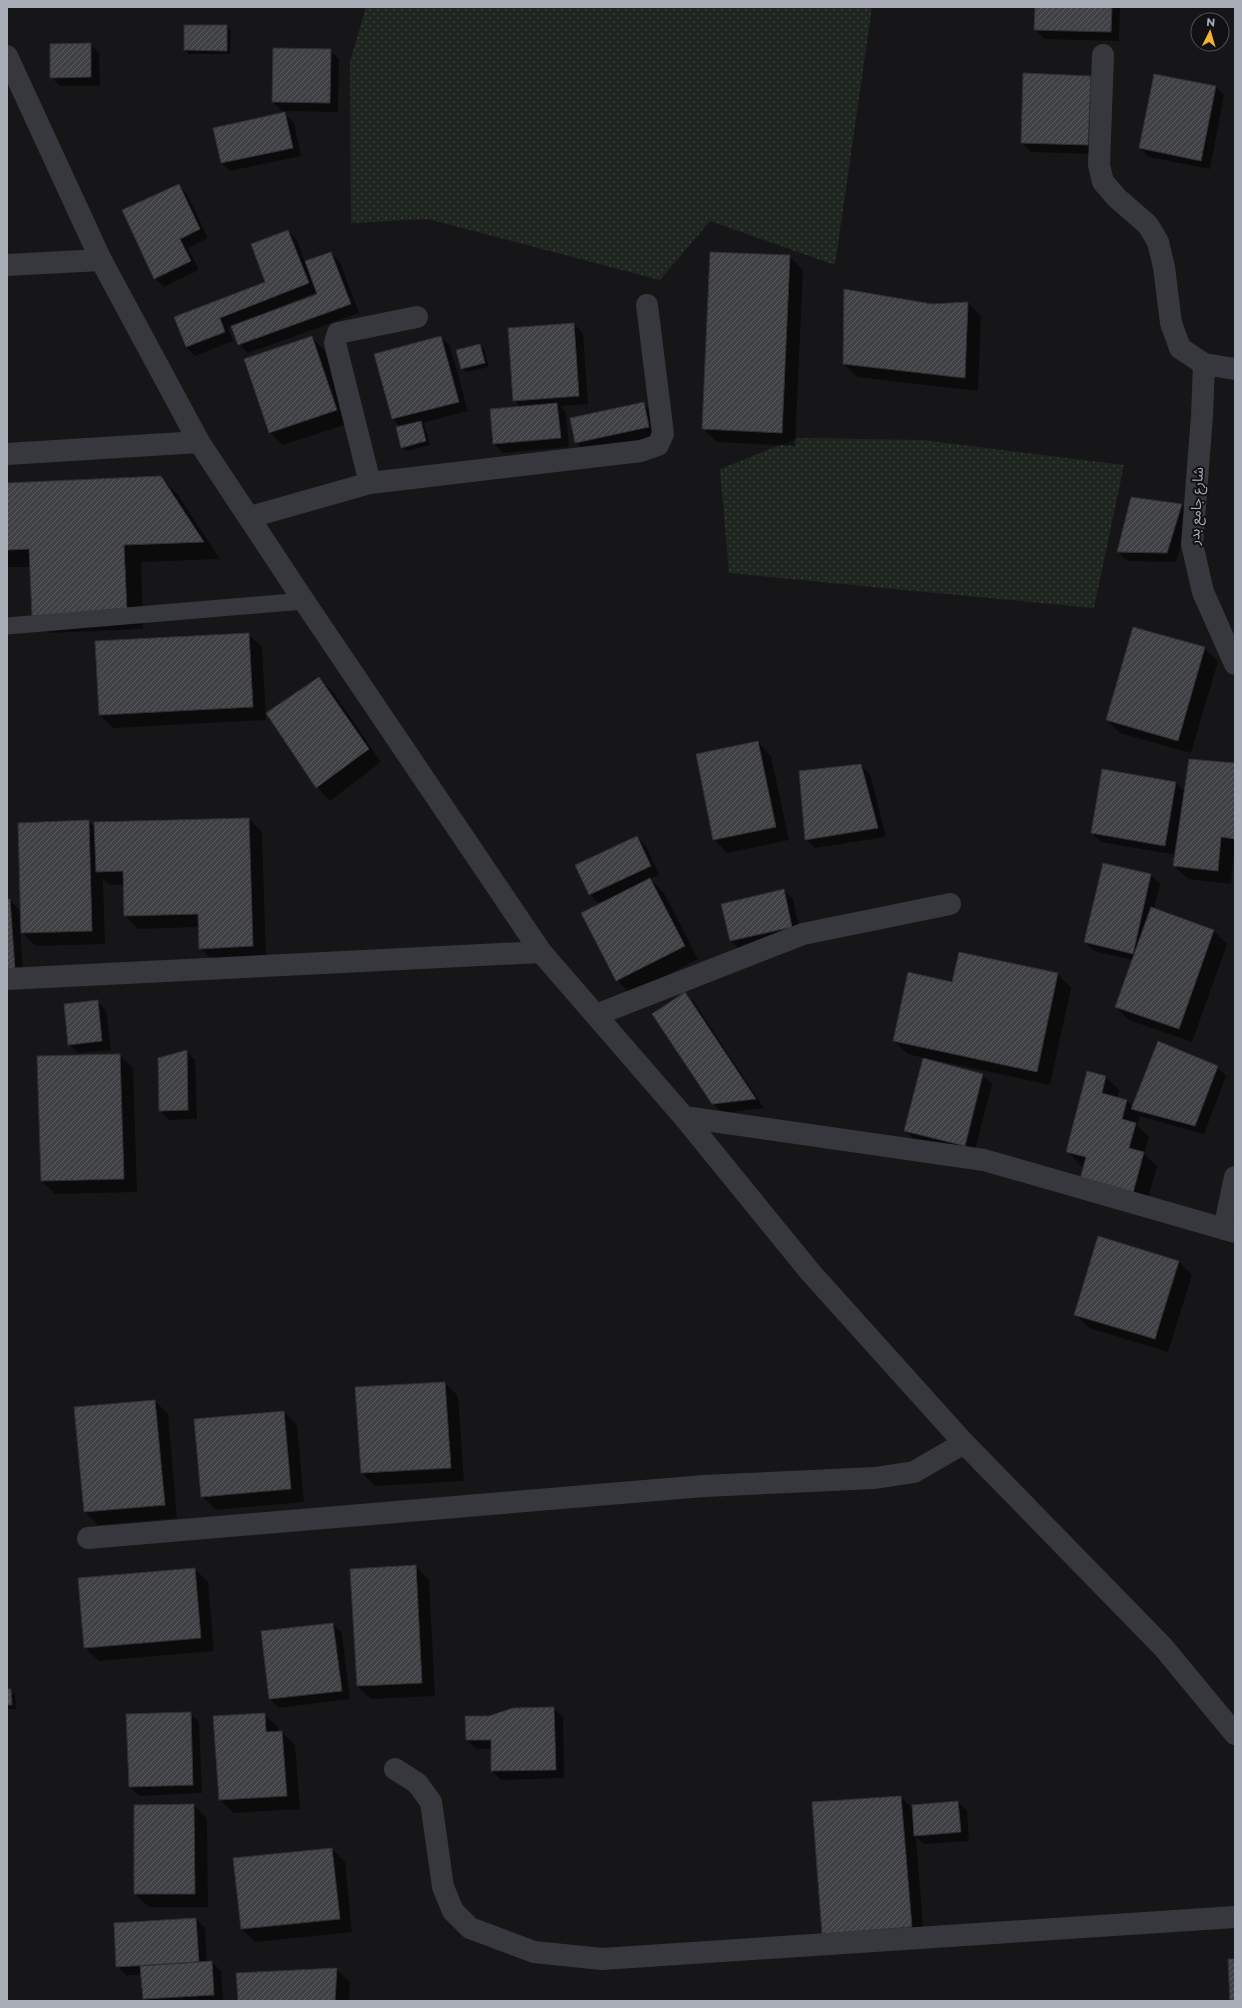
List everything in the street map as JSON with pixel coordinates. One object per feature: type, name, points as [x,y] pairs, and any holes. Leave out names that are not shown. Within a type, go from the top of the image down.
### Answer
[{"type":"street","points":[[1104,55],[1099,165],[1102,182],[1117,198],[1148,225],[1158,242],[1164,267],[1171,324],[1180,348],[1204,364],[1235,369]]},
{"type":"street","points":[[9,63],[101,260],[199,442],[250,517],[304,601],[541,952],[684,1117],[810,1273],[964,1443],[1163,1647],[1235,1734]]},
{"type":"street","points":[[7,265],[101,260]]},
{"type":"street","points":[[250,517],[370,483],[641,451],[658,445],[663,434],[647,305]]},
{"type":"street","points":[[370,483],[335,343],[338,333],[417,317]]},
{"type":"street","name":"شارع جامع بدر","points":[[1204,364],[1202,416],[1192,544],[1203,592],[1235,664]]},
{"type":"street","points":[[7,454],[199,442]]},
{"type":"street","points":[[596,1015],[803,934],[950,904]]},
{"type":"street","points":[[7,979],[541,952]]},
{"type":"street","points":[[684,1117],[984,1160],[1230,1230],[1235,1177]]},
{"type":"street","points":[[88,1538],[696,1487],[875,1478],[914,1472],[964,1443]]},
{"type":"street","points":[[395,1769],[417,1783],[431,1802],[443,1887],[452,1911],[470,1928],[534,1952],[602,1959],[1235,1917]]},
{"type":"lane","points":[[7,626],[304,601]]},
{"type":"shaded area","points":[[366,7],[872,7],[835,265],[710,221],[660,280],[428,219],[351,223],[350,62]]},
{"type":"shaded area","points":[[798,438],[922,440],[1124,465],[1094,608],[729,573],[720,469]]},
{"type":"building","points":[[1035,7],[1112,7],[1111,32],[1034,30]]},
{"type":"building","points":[[184,25],[227,25],[227,51],[184,50]]},
{"type":"building","points":[[91,43],[91,77],[50,78],[50,44]]},
{"type":"building","points":[[273,48],[331,49],[330,103],[272,102]]},
{"type":"building","points":[[1023,73],[1091,76],[1088,145],[1021,143]]},
{"type":"building","points":[[1154,74],[1216,86],[1201,161],[1139,148]]},
{"type":"building","points":[[285,112],[293,148],[221,163],[213,128]]},
{"type":"building","points":[[179,184],[200,229],[180,239],[191,261],[154,279],[122,210]]},
{"type":"building","points":[[288,230],[309,283],[220,318],[225,332],[186,347],[174,317],[265,282],[251,244]]},
{"type":"building","points":[[331,252],[351,304],[238,345],[231,326],[317,294],[305,261]]},
{"type":"building","points":[[710,252],[790,255],[782,433],[702,429]]},
{"type":"building","points":[[844,289],[932,304],[968,302],[965,378],[843,364]]},
{"type":"building","points":[[574,323],[579,396],[513,401],[508,328]]},
{"type":"building","points":[[312,336],[337,410],[269,433],[244,359]]},
{"type":"building","points":[[441,336],[459,402],[392,419],[374,354]]},
{"type":"building","points":[[480,344],[485,363],[461,369],[456,350]]},
{"type":"building","points":[[644,402],[649,427],[575,443],[570,418]]},
{"type":"building","points":[[557,403],[561,438],[493,444],[490,409]]},
{"type":"building","points":[[421,421],[426,441],[401,448],[396,427]]},
{"type":"building","points":[[161,476],[204,542],[124,545],[127,612],[32,616],[29,549],[7,550],[7,483]]},
{"type":"building","points":[[1131,497],[1182,504],[1167,553],[1117,552]]},
{"type":"building","points":[[1133,627],[1205,647],[1178,741],[1106,720]]},
{"type":"building","points":[[249,633],[253,707],[99,715],[95,641]]},
{"type":"building","points":[[319,677],[369,749],[316,788],[266,713]]},
{"type":"building","points":[[758,741],[776,827],[713,840],[696,754]]},
{"type":"building","points":[[1189,759],[1235,763],[1235,839],[1221,837],[1218,871],[1173,866]]},
{"type":"building","points":[[861,764],[878,828],[805,840],[799,771]]},
{"type":"building","points":[[1102,769],[1176,782],[1165,846],[1091,833]]},
{"type":"building","points":[[249,818],[253,946],[199,949],[198,914],[124,916],[123,871],[96,872],[94,822]]},
{"type":"building","points":[[89,820],[92,931],[21,933],[18,823]]},
{"type":"building","points":[[637,836],[651,866],[589,895],[575,865]]},
{"type":"building","points":[[1103,863],[1151,874],[1133,954],[1084,942]]},
{"type":"building","points":[[650,878],[685,946],[616,981],[581,913]]},
{"type":"building","points":[[784,889],[792,927],[730,941],[721,904]]},
{"type":"building","points":[[7,899],[10,899],[15,969],[7,969]]},
{"type":"building","points":[[1151,907],[1214,930],[1179,1029],[1115,1007]]},
{"type":"building","points":[[959,952],[1058,973],[1037,1072],[893,1041],[908,972],[952,982]]},
{"type":"building","points":[[685,992],[756,1099],[712,1104],[652,1014]]},
{"type":"building","points":[[98,1000],[102,1041],[68,1045],[64,1004]]},
{"type":"building","points":[[1158,1041],[1218,1066],[1195,1126],[1131,1109]]},
{"type":"building","points":[[187,1050],[188,1110],[159,1111],[158,1058]]},
{"type":"building","points":[[120,1054],[124,1179],[41,1181],[37,1056]]},
{"type":"building","points":[[923,1058],[983,1074],[965,1146],[904,1131]]},
{"type":"building","points":[[1087,1071],[1106,1076],[1102,1093],[1127,1100],[1122,1119],[1136,1123],[1129,1148],[1144,1152],[1133,1193],[1080,1179],[1086,1157],[1066,1152]]},
{"type":"building","points":[[1098,1236],[1179,1261],[1155,1339],[1074,1315]]},
{"type":"building","points":[[445,1382],[451,1468],[361,1473],[355,1387]]},
{"type":"building","points":[[155,1400],[165,1505],[84,1512],[74,1407]]},
{"type":"building","points":[[284,1411],[291,1489],[201,1497],[194,1419]]},
{"type":"building","points":[[416,1565],[422,1683],[357,1686],[350,1569]]},
{"type":"building","points":[[195,1568],[201,1638],[84,1648],[78,1578]]},
{"type":"building","points":[[333,1623],[342,1691],[269,1699],[261,1631]]},
{"type":"building","points":[[7,1689],[11,1689],[12,1705],[7,1705]]},
{"type":"building","points":[[554,1707],[556,1770],[491,1771],[491,1740],[466,1740],[465,1716],[489,1716],[513,1708]]},
{"type":"building","points":[[191,1712],[193,1785],[129,1787],[126,1714]]},
{"type":"building","points":[[265,1713],[266,1732],[282,1731],[287,1796],[219,1800],[213,1716]]},
{"type":"building","points":[[901,1796],[912,1927],[822,1934],[812,1802]]},
{"type":"building","points":[[958,1801],[961,1832],[914,1836],[912,1805]]},
{"type":"building","points":[[194,1804],[195,1894],[134,1894],[134,1805]]},
{"type":"building","points":[[332,1848],[340,1919],[241,1929],[233,1858]]},
{"type":"building","points":[[196,1918],[199,1962],[116,1967],[114,1923]]},
{"type":"building","points":[[1228,1959],[1235,1959],[1235,2001],[1230,2001]]},
{"type":"building","points":[[212,1961],[214,1995],[143,1999],[140,1966]]},
{"type":"building","points":[[337,1968],[335,2001],[238,2001],[236,1973]]}]
